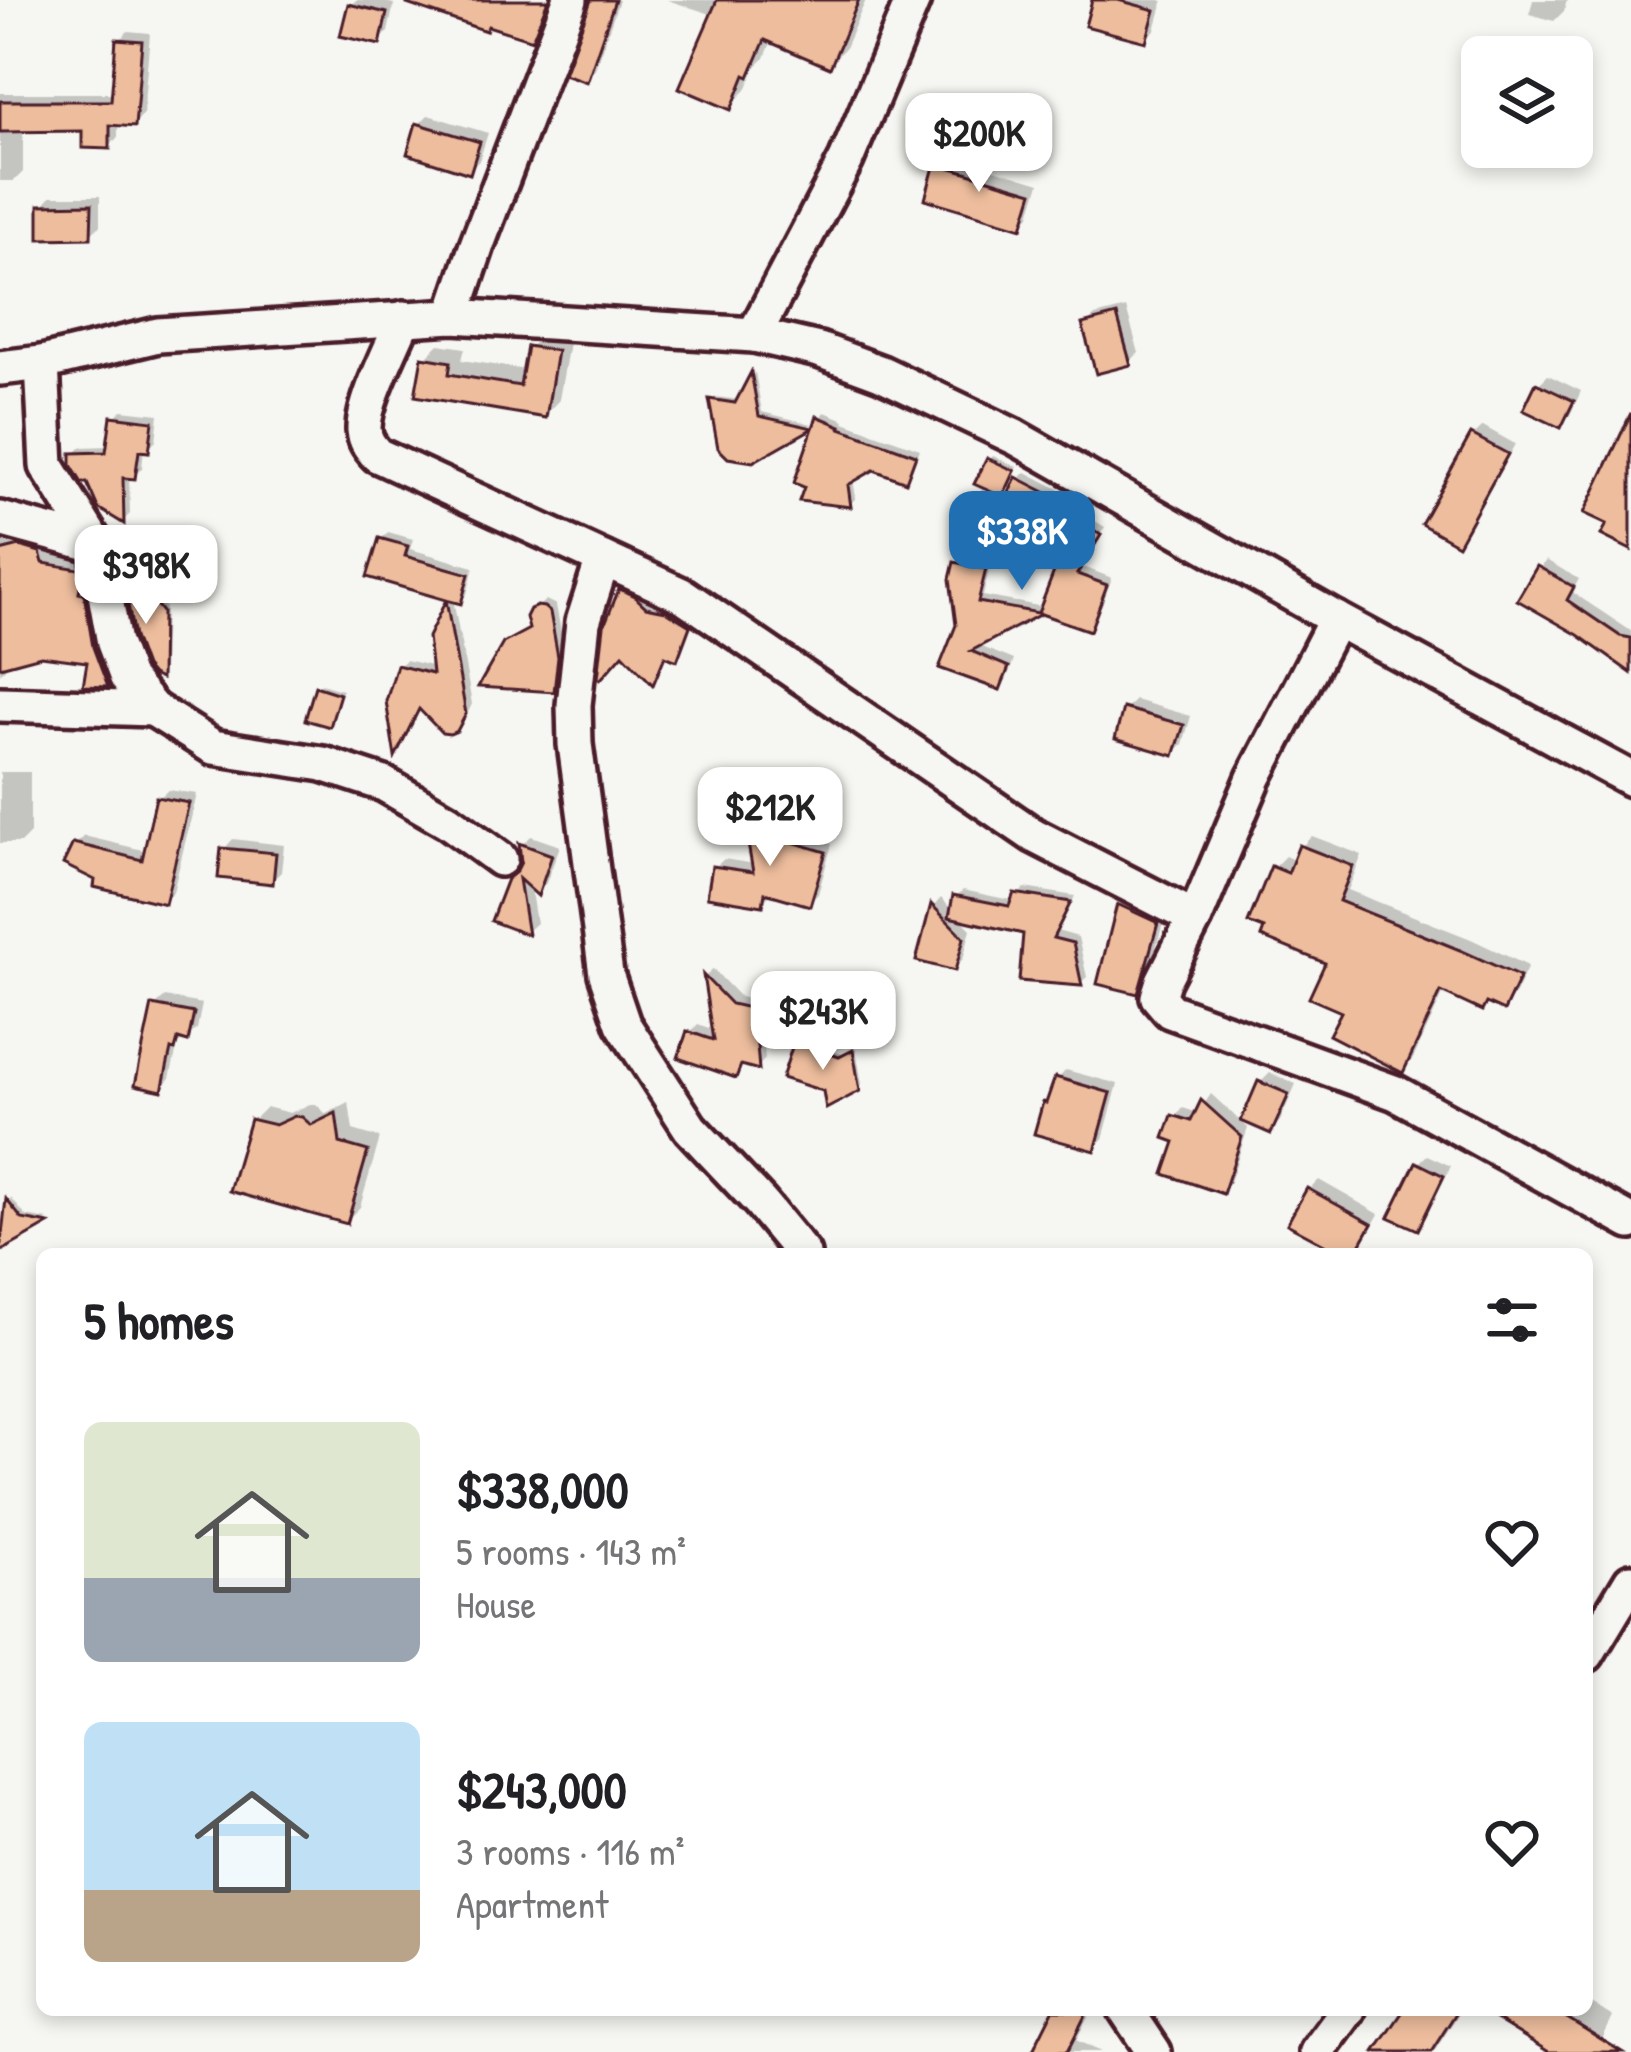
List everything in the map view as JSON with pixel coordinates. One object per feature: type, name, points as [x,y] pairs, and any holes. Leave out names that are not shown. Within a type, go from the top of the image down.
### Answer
[{"type":"street","points":[[453,316],[570,0]]},
{"type":"street","points":[[754,335],[846,160],[914,0]]},
{"type":"street","points":[[0,368],[158,335],[453,316],[754,335],[818,350],[881,373],[1015,437],[1631,779]]},
{"type":"street","points":[[404,318],[366,411],[367,444],[377,455],[684,596],[1033,835],[1195,918]]},
{"type":"street","points":[[42,362],[46,466],[96,545],[114,643],[127,678],[153,710],[213,748],[322,764],[384,784],[448,821],[500,859]]},
{"type":"street","points":[[0,519],[96,545]]},
{"type":"street","points":[[603,559],[583,622],[574,705],[575,744],[606,974],[623,1024],[690,1128],[798,1248]]},
{"type":"street","points":[[1336,619],[1254,778],[1158,997],[1170,1011],[1396,1094],[1631,1222]]},
{"type":"street","points":[[0,704],[153,710]]},
{"type":"street","points":[[1593,1644],[1631,1581]]},
{"type":"street","points":[[1130,2016],[1154,2052]]},
{"type":"street","points":[[1317,2052],[1344,2016]]},
{"type":"building","points":[[408,0],[548,0],[532,40],[488,26],[486,31],[407,4]]},
{"type":"building","points":[[591,0],[615,0],[587,82],[564,74]]},
{"type":"building","points":[[717,0],[859,0],[830,68],[765,40],[731,110],[679,88]]},
{"type":"building","points":[[1092,0],[1118,0],[1155,10],[1146,42],[1085,26]]},
{"type":"building","points":[[348,4],[387,13],[380,45],[340,36]]},
{"type":"building","points":[[116,39],[142,41],[135,127],[110,125],[110,149],[82,148],[82,131],[0,132],[0,101],[111,101]]},
{"type":"building","points":[[416,123],[480,142],[470,174],[407,154]]},
{"type":"building","points":[[935,163],[1033,192],[1022,228],[925,199]]},
{"type":"building","points":[[92,204],[91,238],[39,239],[39,205]]},
{"type":"building","points":[[1117,315],[1131,365],[1096,374],[1082,324]]},
{"type":"building","points":[[527,346],[557,351],[546,418],[415,396],[422,357],[451,362],[449,374],[520,386]]},
{"type":"building","points":[[751,372],[759,416],[813,428],[753,462],[728,458],[718,448],[709,399],[735,403]]},
{"type":"building","points":[[1536,383],[1574,401],[1561,428],[1523,410]]},
{"type":"building","points":[[1631,413],[1631,550],[1601,535],[1607,524],[1584,513]]},
{"type":"building","points":[[111,416],[153,421],[149,452],[139,451],[135,479],[123,478],[124,524],[98,508],[87,483],[82,483],[71,465],[71,453],[106,452]]},
{"type":"building","points":[[817,416],[916,455],[906,482],[874,470],[848,485],[851,507],[799,501],[804,487],[794,483]]},
{"type":"building","points":[[1471,434],[1508,454],[1458,545],[1421,524]]},
{"type":"building","points":[[987,458],[1015,471],[1003,497],[974,484]]},
{"type":"building","points":[[1016,477],[1082,511],[1076,520],[1101,535],[1077,574],[1107,585],[1090,631],[1041,614],[971,651],[1009,667],[1000,690],[939,668],[956,625],[950,579],[954,562],[986,569],[978,602],[1038,613],[1070,530],[1006,500]]},
{"type":"building","points":[[379,538],[408,546],[405,556],[469,574],[461,604],[367,577]]},
{"type":"building","points":[[20,546],[40,552],[43,563],[79,569],[79,593],[84,594],[93,647],[108,687],[83,686],[87,662],[41,656],[0,667],[0,551]]},
{"type":"building","points":[[1537,566],[1574,587],[1567,600],[1620,636],[1631,638],[1631,673],[1517,600]]},
{"type":"building","points":[[134,576],[162,612],[161,679],[145,667],[134,637],[127,599]]},
{"type":"building","points":[[619,589],[690,626],[677,661],[665,656],[653,685],[623,654],[598,678],[604,626]]},
{"type":"building","points":[[446,600],[466,714],[450,734],[442,733],[419,709],[395,757],[386,701],[397,665],[432,674],[428,637]]},
{"type":"building","points":[[537,606],[550,612],[558,657],[554,692],[478,687],[503,643],[529,629],[526,617]]},
{"type":"building","points":[[315,686],[340,694],[330,727],[305,720]]},
{"type":"building","points":[[1123,708],[1184,725],[1174,756],[1115,739]]},
{"type":"building","points":[[156,797],[189,803],[165,904],[94,887],[95,880],[63,864],[73,843],[142,860]]},
{"type":"building","points":[[756,816],[791,834],[789,841],[826,852],[810,906],[765,893],[763,906],[707,897],[712,866],[753,872],[745,827]]},
{"type":"building","points":[[519,843],[552,855],[538,896],[519,879],[528,935],[491,921],[507,879],[521,862]]},
{"type":"building","points":[[1299,845],[1353,866],[1339,901],[1520,977],[1504,1011],[1486,1003],[1482,1011],[1441,992],[1403,1073],[1329,1035],[1341,1012],[1309,998],[1325,963],[1261,937],[1264,929],[1248,923],[1271,866],[1288,873]]},
{"type":"building","points":[[221,848],[276,853],[273,884],[218,878]]},
{"type":"building","points":[[1014,893],[1071,902],[1053,938],[1073,943],[1082,986],[1019,981],[1023,934],[949,917],[953,895],[1009,906]]},
{"type":"building","points":[[931,904],[964,938],[955,971],[916,961]]},
{"type":"building","points":[[1117,904],[1158,923],[1138,994],[1097,984]]},
{"type":"building","points":[[703,975],[731,1004],[754,1009],[759,1070],[741,1065],[736,1078],[678,1058],[687,1031],[713,1040]]},
{"type":"building","points":[[152,1005],[194,1013],[188,1042],[178,1039],[175,1050],[171,1049],[162,1091],[135,1085]]},
{"type":"building","points":[[794,1041],[839,1057],[853,1050],[860,1091],[826,1109],[823,1091],[782,1078]]},
{"type":"building","points":[[1055,1077],[1111,1093],[1095,1151],[1034,1134]]},
{"type":"building","points":[[1258,1081],[1289,1094],[1271,1134],[1241,1121]]},
{"type":"building","points":[[1201,1100],[1242,1137],[1223,1194],[1164,1174],[1175,1142],[1164,1138],[1172,1115],[1191,1121]]},
{"type":"building","points":[[336,1113],[340,1143],[368,1151],[347,1224],[229,1191],[250,1119],[275,1125],[295,1116],[311,1125]]},
{"type":"building","points":[[1416,1162],[1444,1176],[1418,1230],[1389,1217]]},
{"type":"building","points":[[1307,1188],[1372,1224],[1358,1248],[1332,1248],[1287,1224]]},
{"type":"building","points":[[6,1199],[22,1219],[49,1224],[0,1252]]},
{"type":"building","points":[[1050,2016],[1085,2016],[1067,2052],[1032,2052]]},
{"type":"building","points":[[1400,2016],[1454,2016],[1431,2052],[1375,2052]]},
{"type":"building","points":[[1491,2016],[1564,2016],[1622,2052],[1549,2052]]}]
